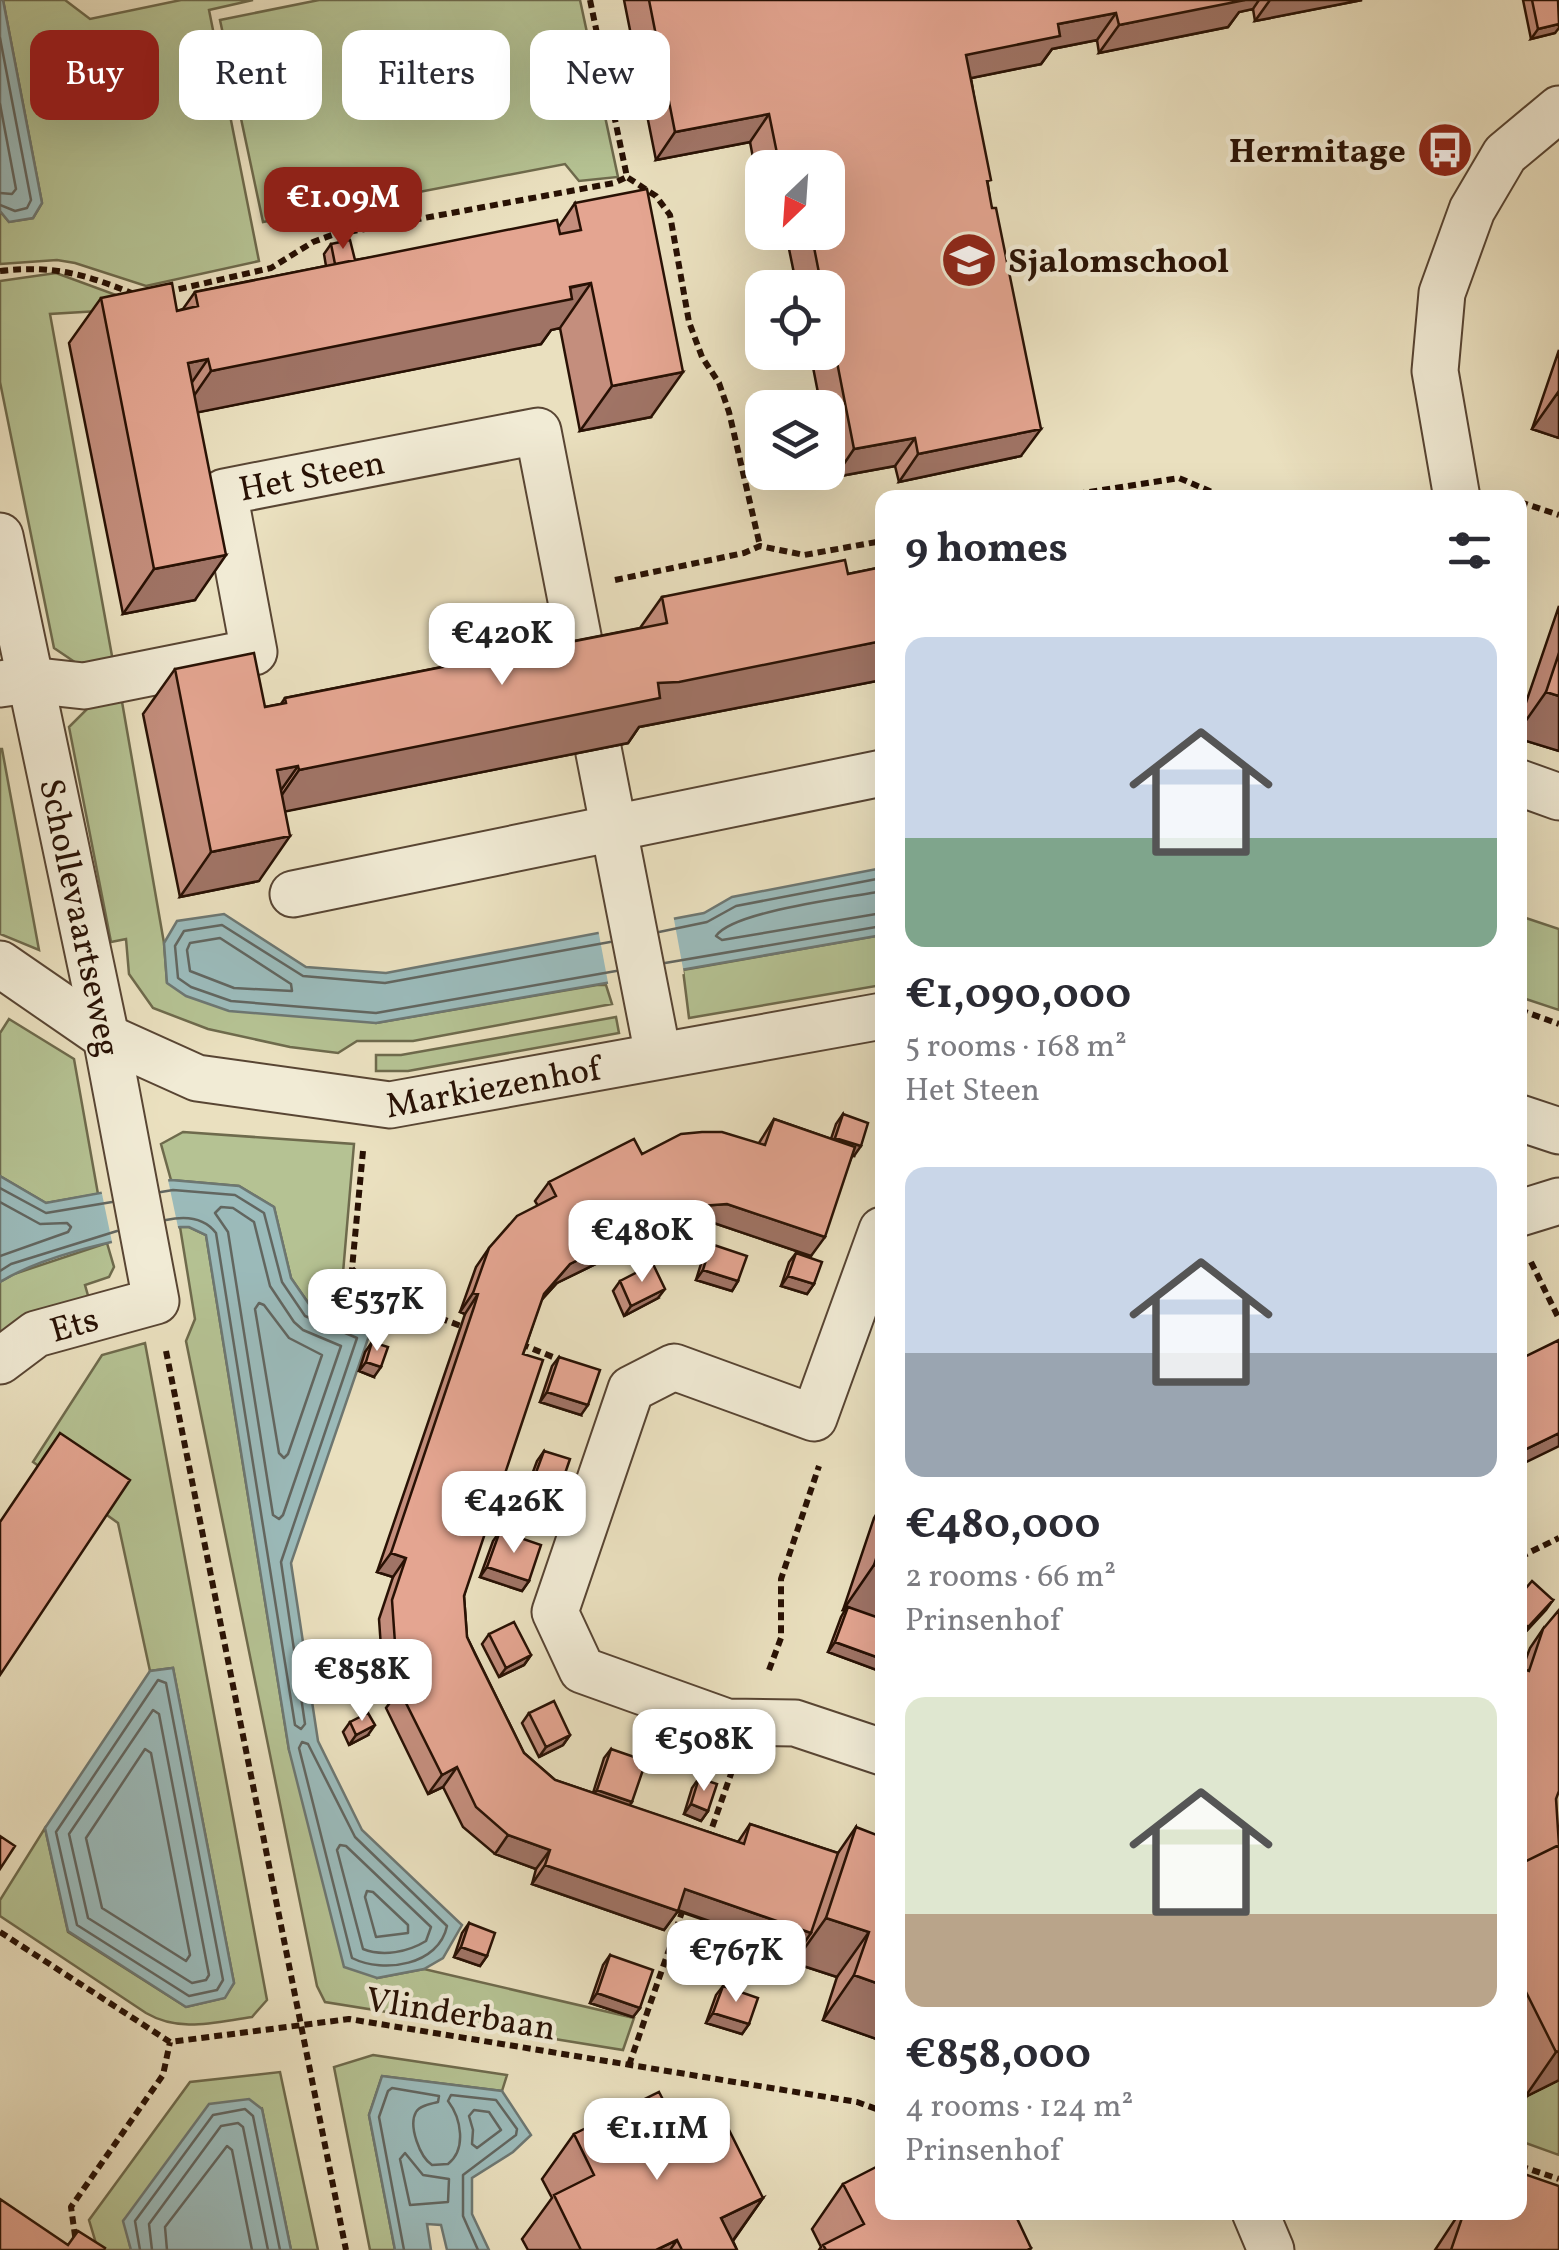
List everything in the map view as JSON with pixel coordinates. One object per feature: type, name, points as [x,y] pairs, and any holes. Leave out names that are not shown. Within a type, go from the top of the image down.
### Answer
[{"type":"street","points":[[1457,490],[1435,371],[1442,293],[1472,210],[1505,154],[1559,108]]},
{"type":"street","name":"Het Steen","points":[[14,682],[84,686],[254,652],[224,492],[538,431],[586,676]]},
{"type":"street","name":"Schollevaartseweg","points":[[0,536],[14,682],[106,1037],[156,1301]]},
{"type":"street","points":[[598,748],[658,1055]]},
{"type":"street","points":[[292,894],[875,774]]},
{"type":"street","points":[[1527,786],[1559,797]]},
{"type":"street","name":"Markiezenhof","points":[[0,964],[106,1037],[197,1078],[390,1105],[875,1017]]},
{"type":"street","points":[[1527,1120],[1559,1131]]},
{"type":"street","points":[[1527,1231],[1559,1201]]},
{"type":"street","points":[[875,1249],[814,1418],[674,1367],[631,1389],[555,1612],[582,1670],[727,1722],[795,1724],[875,1750]]},
{"type":"street","name":"Ets","points":[[0,1362],[36,1334],[156,1301]]},
{"type":"street","points":[[1258,2220],[1271,2250]]},
{"type":"path","points":[[590,0],[627,177],[656,196],[670,215],[689,322],[702,357],[719,383],[760,546]]},
{"type":"path","points":[[156,294],[271,268],[332,235],[614,184],[627,177]]},
{"type":"path","points":[[0,271],[43,268],[82,273],[140,296]]},
{"type":"path","points":[[1102,490],[1179,478],[1207,490]]},
{"type":"path","points":[[1527,504],[1559,515]]},
{"type":"path","points":[[571,589],[744,553],[760,546],[804,555],[875,542]]},
{"type":"path","points":[[1527,1013],[1559,1024]]},
{"type":"path","points":[[368,1102],[352,1269],[380,1296],[461,1326]]},
{"type":"path","points":[[1527,1241],[1559,1319]]},
{"type":"path","points":[[156,1301],[346,2250]]},
{"type":"path","points":[[520,1343],[631,1389]]},
{"type":"path","points":[[702,1855],[781,1638],[781,1578],[825,1448],[814,1418]]},
{"type":"path","points":[[1527,1553],[1559,1538]]},
{"type":"path","points":[[629,2065],[682,1912]]},
{"type":"path","points":[[0,1932],[170,2042],[163,2075],[71,2208],[77,2250]]},
{"type":"path","name":"Vlinderbaan","points":[[170,2042],[349,2020],[857,2102],[875,2108]]},
{"type":"path","points":[[1527,2168],[1559,2179]]},
{"type":"green space","points":[[3,0],[65,0],[90,19],[181,0],[253,0],[209,10],[213,30],[179,30],[179,120],[231,120],[259,261],[146,286],[57,260],[0,264],[0,211],[9,222],[33,218],[42,203]]},
{"type":"green space","points":[[319,0],[580,0],[586,30],[530,30],[530,120],[606,120],[618,177],[579,181],[565,164],[263,222],[241,120],[322,120],[322,30],[222,30],[220,20]]},
{"type":"green space","points":[[56,273],[127,299],[134,309],[50,314],[114,667],[88,671],[54,648],[0,382],[0,281]]},
{"type":"green space","points":[[121,696],[164,943],[167,982],[376,1023],[597,985],[606,985],[612,1004],[413,1041],[357,1041],[338,1053],[208,1029],[153,1008],[129,974],[126,939],[111,942],[69,727],[92,704]]},
{"type":"green space","points":[[2,749],[39,950],[0,934]]},
{"type":"green space","points":[[1527,918],[1559,929],[1559,1010],[1527,999]]},
{"type":"green space","points":[[875,936],[875,986],[689,1018],[683,970]]},
{"type":"green space","points":[[616,1017],[619,1033],[408,1071],[376,1071],[376,1055],[401,1055]]},
{"type":"green space","points":[[9,1019],[74,1059],[98,1194],[46,1203],[0,1176],[0,1033]]},
{"type":"green space","points":[[183,1132],[354,1144],[343,1273],[380,1309],[371,1330],[313,1310],[291,1278],[274,1207],[239,1186],[171,1180],[161,1144]]},
{"type":"green space","points":[[180,1227],[206,1235],[289,1750],[377,1978],[424,1969],[634,2018],[623,2050],[325,2002],[317,1986],[186,1341],[195,1319]]},
{"type":"green space","points":[[107,1243],[114,1267],[109,1277],[85,1285],[89,1299],[18,1321],[0,1333],[0,1282]]},
{"type":"green space","points":[[145,1343],[267,2000],[252,2017],[198,2024],[172,2023],[146,2013],[0,1916],[0,1900],[45,1828],[68,1932],[186,2007],[224,1998],[234,1983],[173,1668],[150,1671],[118,1523],[33,1462],[102,1355]]},
{"type":"green space","points":[[373,2055],[507,2075],[502,2091],[382,2076],[369,2115],[395,2250],[370,2250],[334,2067]]},
{"type":"green space","points":[[280,2072],[318,2250],[291,2250],[262,2109],[124,2220],[131,2250],[98,2250],[89,2220],[190,2082]]},
{"type":"green space","points":[[1559,2078],[1559,2155],[1527,2144],[1530,2093]]},
{"type":"water","points":[[0,0],[42,203],[33,218],[9,222],[0,211]]},
{"type":"water","points":[[875,869],[875,936],[376,1023],[229,1011],[186,996],[167,983],[164,943],[177,921],[224,914],[306,967],[386,973],[704,913],[732,897]]},
{"type":"water","points":[[0,1176],[46,1203],[171,1180],[239,1186],[274,1207],[291,1278],[313,1310],[371,1330],[291,1563],[318,1741],[362,1830],[462,1925],[443,1958],[424,1969],[377,1978],[344,1967],[289,1750],[206,1235],[180,1227],[111,1242],[40,1263],[0,1282]]},
{"type":"water","points":[[173,1668],[234,1983],[225,1998],[186,2007],[68,1931],[45,1828],[150,1671]]},
{"type":"water","points":[[382,2076],[502,2091],[531,2135],[513,2152],[472,2178],[472,2214],[489,2250],[447,2250],[441,2225],[427,2224],[431,2250],[395,2250],[369,2115]]},
{"type":"water","points":[[249,2099],[262,2109],[291,2250],[131,2250],[123,2221],[209,2104]]},
{"type":"pier","points":[[673,914],[684,974],[609,988],[598,929]]},
{"type":"pier","points":[[167,1175],[179,1232],[113,1247],[101,1189]]},
{"type":"building","points":[[649,0],[1245,0],[1119,25],[1116,13],[1058,24],[1060,36],[966,55],[991,180],[987,181],[992,208],[996,208],[1041,429],[918,454],[915,438],[854,449],[839,370],[845,370],[845,270],[818,270],[815,250],[845,250],[845,150],[776,150],[769,114],[675,132],[670,107],[670,30],[655,30]]},
{"type":"building","points":[[1532,0],[1558,0],[1559,24],[1538,29]]},
{"type":"building","points":[[647,189],[683,372],[612,386],[591,283],[570,287],[572,299],[211,371],[208,359],[188,363],[226,555],[154,569],[101,298],[172,283],[177,311],[198,306],[195,292],[557,220],[560,234],[581,230],[575,203]]},
{"type":"building","points":[[350,240],[355,260],[335,264],[331,244]]},
{"type":"building","points":[[845,560],[848,574],[875,568],[875,642],[658,683],[660,698],[299,770],[298,766],[277,770],[290,836],[211,852],[175,669],[254,653],[265,707],[286,703],[285,698],[667,623],[662,597]]},
{"type":"building","points":[[1559,653],[1559,696],[1546,692]]},
{"type":"building","points":[[843,1114],[868,1123],[861,1146],[835,1138]]},
{"type":"building","points":[[774,1119],[855,1147],[825,1237],[727,1204],[687,1207],[570,1264],[544,1294],[523,1354],[543,1360],[464,1596],[467,1637],[475,1654],[524,1753],[555,1780],[744,1844],[750,1824],[838,1853],[811,1933],[685,1889],[678,1911],[545,1865],[550,1850],[508,1835],[476,1807],[457,1767],[442,1775],[399,1689],[414,1682],[395,1643],[392,1600],[406,1558],[391,1553],[474,1307],[478,1294],[473,1293],[489,1248],[517,1216],[556,1196],[549,1182],[634,1139],[642,1154],[681,1134],[702,1132],[722,1132],[765,1145]]},
{"type":"building","points":[[711,1244],[747,1256],[738,1281],[703,1270]]},
{"type":"building","points":[[796,1253],[822,1262],[814,1284],[788,1276]]},
{"type":"building","points":[[653,1264],[665,1289],[631,1306],[620,1281]]},
{"type":"building","points":[[1559,1340],[1559,1433],[1527,1449],[1527,1356]]},
{"type":"building","points":[[372,1342],[388,1347],[381,1367],[366,1362]]},
{"type":"building","points":[[559,1357],[600,1370],[588,1405],[547,1392]]},
{"type":"building","points":[[60,1433],[130,1480],[0,1675],[0,1522]]},
{"type":"building","points":[[544,1451],[570,1459],[558,1494],[531,1486]]},
{"type":"building","points":[[500,1531],[541,1545],[529,1581],[487,1567]]},
{"type":"building","points":[[1532,1581],[1553,1600],[1528,1627],[1527,1626],[1527,1587]]},
{"type":"building","points":[[848,1607],[875,1617],[875,1656],[835,1642]]},
{"type":"building","points":[[1559,1610],[1559,1845],[1527,1861],[1527,1670],[1543,1629]]},
{"type":"building","points":[[514,1622],[531,1655],[506,1668],[489,1634]]},
{"type":"building","points":[[554,1701],[570,1735],[546,1747],[529,1713]]},
{"type":"building","points":[[368,1713],[375,1725],[356,1735],[350,1722]]},
{"type":"building","points":[[611,1749],[646,1761],[632,1802],[597,1790]]},
{"type":"building","points":[[699,1778],[717,1784],[708,1811],[691,1804]]},
{"type":"building","points":[[856,1827],[875,1834],[875,1982],[854,1975],[869,1932],[826,1918]]},
{"type":"building","points":[[0,1836],[15,1846],[0,1869]]},
{"type":"building","points":[[1559,1845],[1556,2052],[1527,1994],[1527,1861]]},
{"type":"building","points":[[469,1923],[495,1933],[487,1956],[461,1947]]},
{"type":"building","points":[[610,1955],[653,1970],[640,2008],[597,1993]]},
{"type":"building","points":[[723,1986],[758,1998],[749,2024],[713,2013]]},
{"type":"building","points":[[659,2092],[680,2132],[720,2112],[763,2198],[721,2218],[737,2250],[682,2250],[677,2240],[656,2250],[581,2250],[554,2195],[594,2175],[574,2134]]},
{"type":"building","points":[[875,2168],[875,2220],[1018,2220],[1031,2248],[826,2250],[823,2245],[864,2224],[843,2184]]},
{"type":"building","points":[[1527,2175],[1559,2186],[1559,2250],[1451,2250],[1461,2220],[1527,2220]]},
{"type":"building","points":[[0,2199],[68,2245],[78,2231],[105,2248],[0,2250]]},
{"type":"place","name":"Hermitage","points":[[1445,150]]},
{"type":"place","name":"Sjalomschool","points":[[969,260]]}]
